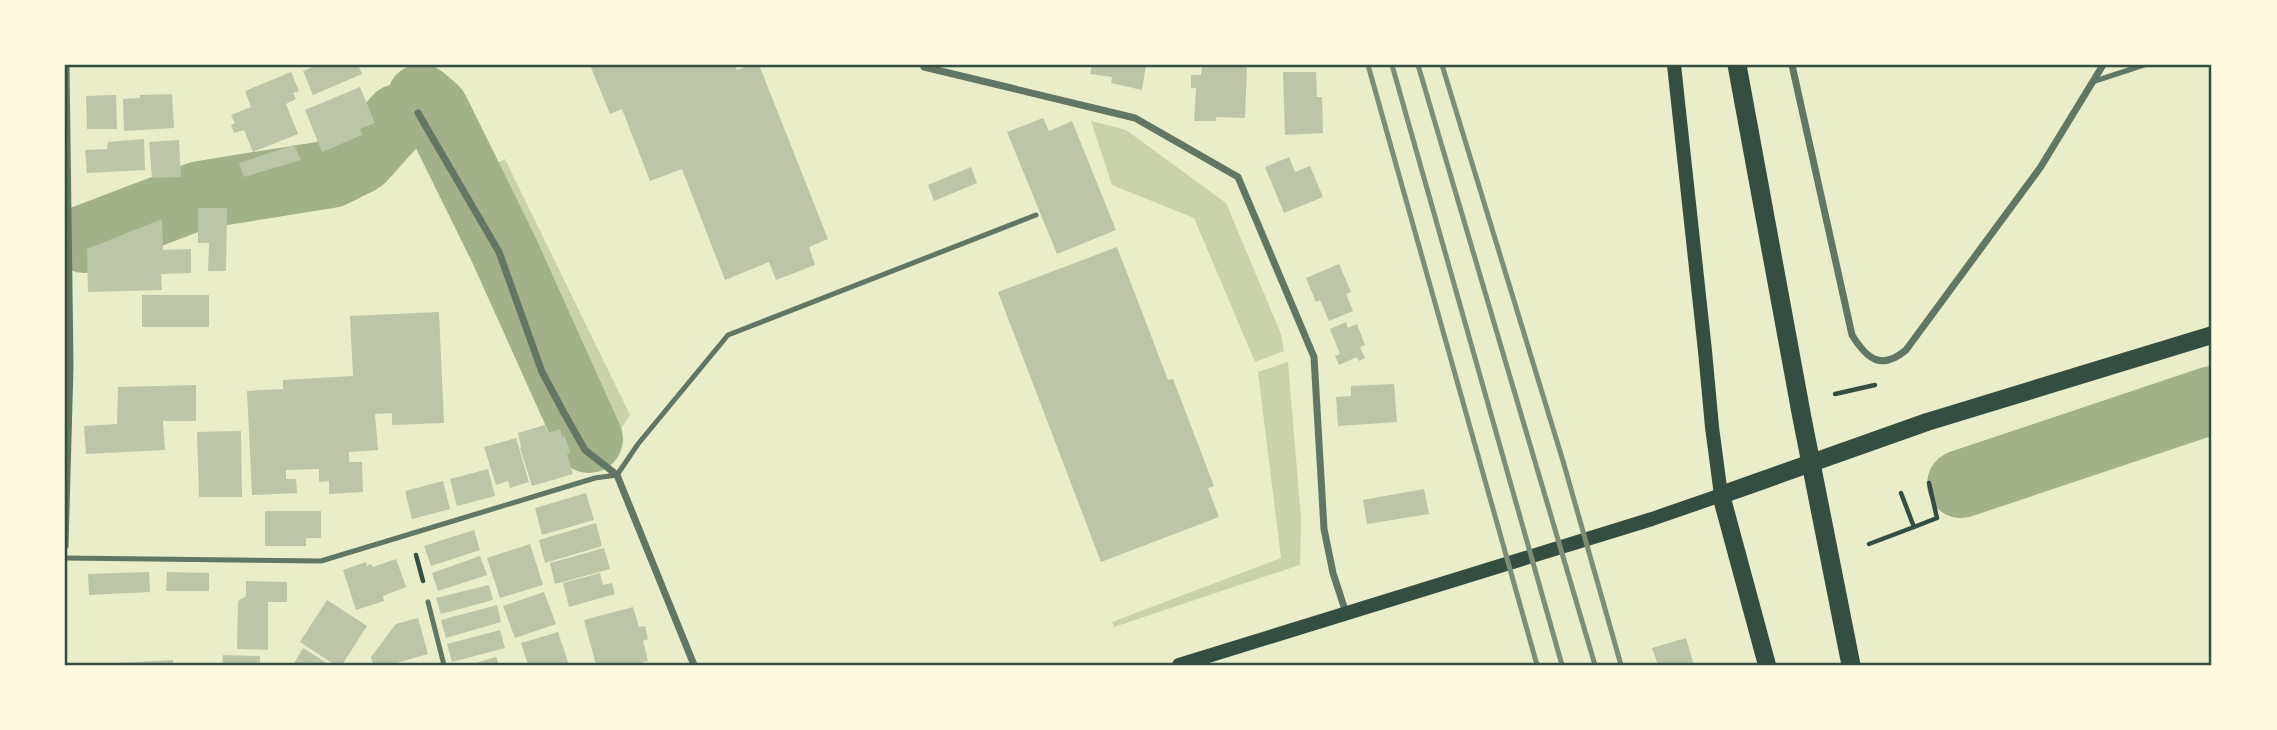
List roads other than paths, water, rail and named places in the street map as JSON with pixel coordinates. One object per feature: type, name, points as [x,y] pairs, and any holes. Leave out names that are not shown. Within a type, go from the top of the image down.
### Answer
[{"type":"highway","points":[[1737,65],[1851,665]]},
{"type":"main road","points":[[1674,65],[1721,495],[1767,665]]},
{"type":"main road","points":[[1179,665],[1652,520],[1927,422],[2212,335]]},
{"type":"street","points":[[65,546],[66,65]]},
{"type":"street","points":[[1792,65],[1852,335],[1863,352],[1875,360],[1894,360],[1906,350],[2039,168],[2104,65]]},
{"type":"street","points":[[924,67],[1135,118],[1238,177],[1314,357],[1324,529],[1333,573],[1346,613]]},
{"type":"street","points":[[418,113],[499,252],[542,372],[564,413],[585,450],[617,475],[694,665]]},
{"type":"lane","points":[[2095,81],[2144,65]]},
{"type":"lane","points":[[65,558],[321,561],[595,478],[617,475],[638,444],[728,335],[1036,215]]},
{"type":"lane","points":[[428,602],[443,665]]},
{"type":"waterway","points":[[421,98],[435,110],[503,248],[589,439]]},
{"type":"waterway","points":[[84,239],[200,195],[331,174],[361,159],[398,118]]},
{"type":"waterway","points":[[1961,484],[2212,400]]},
{"type":"railway","points":[[1368,65],[1537,665]]},
{"type":"railway","points":[[1392,65],[1562,665]]},
{"type":"railway","points":[[1418,65],[1595,665]]},
{"type":"railway","points":[[1442,65],[1563,461],[1621,665]]}]
